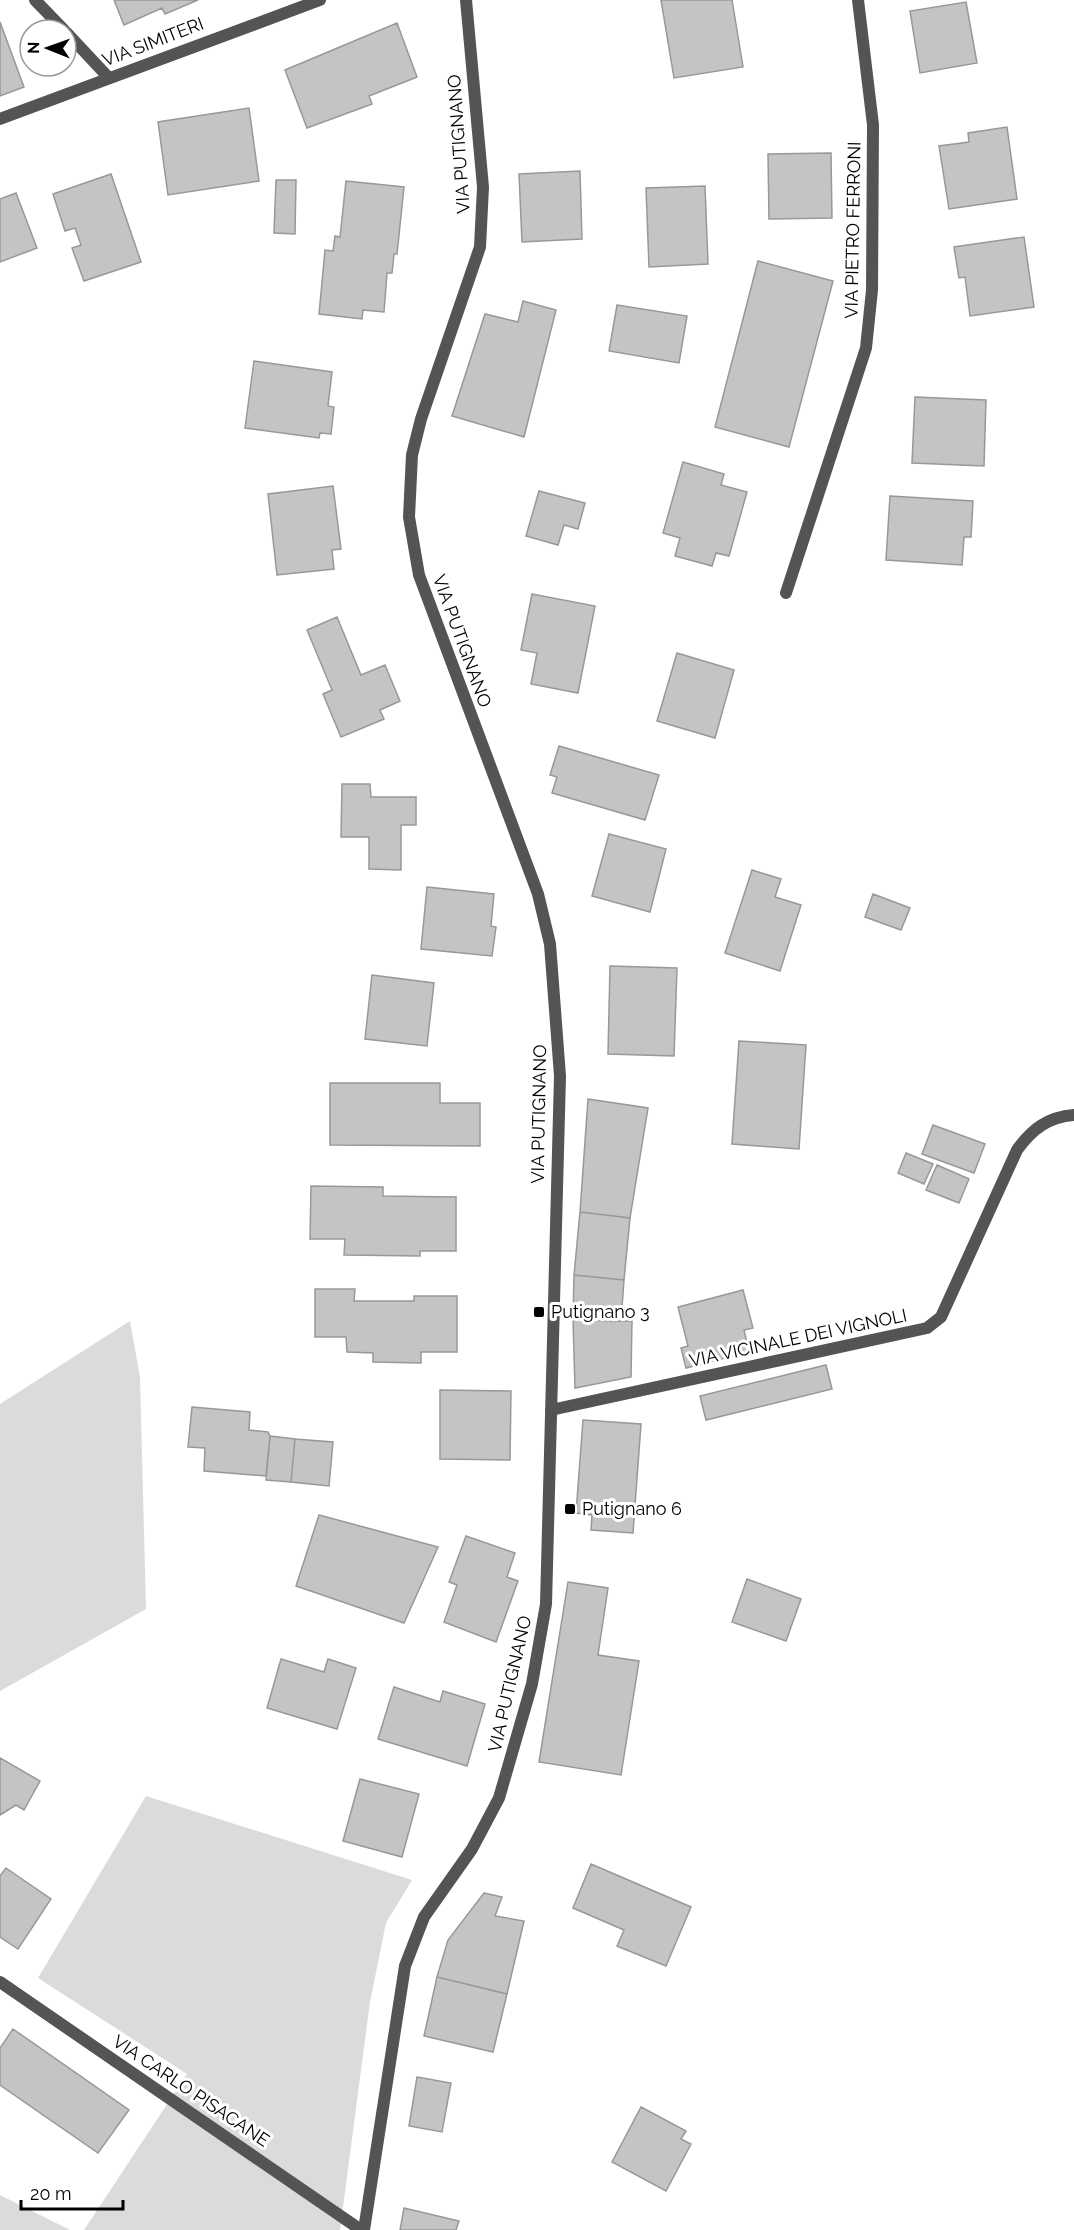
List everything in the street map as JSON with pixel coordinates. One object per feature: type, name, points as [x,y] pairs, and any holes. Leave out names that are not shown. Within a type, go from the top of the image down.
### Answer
[{"type":"street","points":[[35,0],[52,18]]},
{"type":"street","name":"VIA SIMITERI","points":[[0,119],[320,0]]},
{"type":"street","name":"VIA PUTIGNANO","points":[[362,2230],[405,1966],[424,1917],[472,1849],[492,1814],[507,1778],[532,1684],[546,1604],[560,1076],[550,944],[538,894],[419,575],[409,516],[410,472],[419,428],[480,247],[483,188],[466,0]]},
{"type":"street","name":"VIA PIETRO FERRONI","points":[[786,593],[866,348],[873,290],[873,125],[858,0]]},
{"type":"street","points":[[78,45],[109,78]]},
{"type":"street","name":"VIA VICINALE DEI VIGNOLI","points":[[550,1410],[927,1328],[941,1317],[1017,1150],[1039,1125],[1074,1115]]},
{"type":"street","name":"VIA CARLO PISACANE","points":[[0,1982],[362,2230]]},
{"type":"shaded area","points":[[130,1321],[140,1377],[146,1609],[0,1691],[0,1404]]},
{"type":"shaded area","points":[[146,1796],[412,1880],[386,1923],[370,2002],[340,2230],[84,2230],[187,2074],[38,1978]]},
{"type":"shaded area","points":[[0,2195],[70,2230],[0,2230]]},
{"type":"building","points":[[114,0],[198,0],[165,14],[162,8],[124,25]]},
{"type":"building","points":[[661,0],[732,0],[743,67],[674,78]]},
{"type":"building","points":[[966,2],[977,63],[920,73],[910,11]]},
{"type":"building","points":[[0,22],[18,71],[18,78],[21,78],[24,87],[0,96]]},
{"type":"building","points":[[397,23],[417,77],[369,96],[372,104],[307,128],[285,70]]},
{"type":"building","points":[[249,108],[259,181],[168,195],[158,122]]},
{"type":"building","points":[[1007,127],[1017,199],[949,209],[939,146],[969,142],[968,133]]},
{"type":"building","points":[[831,153],[832,218],[769,219],[768,154]]},
{"type":"building","points":[[580,171],[582,239],[522,242],[519,174]]},
{"type":"building","points":[[111,174],[141,262],[84,281],[72,248],[81,245],[75,228],[65,231],[53,194]]},
{"type":"building","points":[[276,180],[296,180],[295,234],[274,233]]},
{"type":"building","points":[[346,181],[404,187],[397,254],[394,254],[392,273],[387,273],[384,312],[363,310],[362,319],[319,314],[325,250],[333,251],[335,236],[340,237]]},
{"type":"building","points":[[705,186],[708,264],[649,267],[646,188]]},
{"type":"building","points":[[16,193],[37,248],[0,262],[0,199]]},
{"type":"building","points":[[1024,237],[1034,307],[970,316],[965,277],[959,278],[954,247]]},
{"type":"building","points":[[758,261],[833,281],[789,447],[715,427]]},
{"type":"building","points":[[523,301],[556,310],[524,437],[452,416],[485,314],[518,322]]},
{"type":"building","points":[[617,305],[687,316],[679,363],[609,351]]},
{"type":"building","points":[[254,361],[332,372],[328,406],[334,407],[331,434],[320,433],[319,438],[245,428]]},
{"type":"building","points":[[915,397],[986,400],[984,466],[912,463]]},
{"type":"building","points":[[683,462],[724,474],[721,485],[747,492],[729,556],[716,553],[712,566],[675,556],[680,538],[663,533]]},
{"type":"building","points":[[333,486],[341,549],[332,550],[334,569],[277,575],[268,494]]},
{"type":"building","points":[[539,491],[585,503],[578,529],[564,525],[558,545],[526,536]]},
{"type":"building","points":[[890,496],[973,501],[971,537],[964,537],[962,565],[886,560]]},
{"type":"building","points":[[532,594],[595,606],[578,693],[531,684],[537,653],[521,650]]},
{"type":"building","points":[[337,617],[361,675],[385,665],[400,701],[380,710],[384,719],[341,737],[323,694],[332,690],[307,630]]},
{"type":"building","points":[[677,653],[734,670],[715,738],[657,721]]},
{"type":"building","points":[[559,746],[659,775],[645,820],[552,793],[557,777],[550,775]]},
{"type":"building","points":[[342,784],[370,784],[371,797],[416,797],[416,825],[401,825],[401,870],[369,869],[369,837],[341,837]]},
{"type":"building","points":[[609,834],[666,849],[650,912],[592,896]]},
{"type":"building","points":[[752,870],[781,879],[775,897],[801,905],[780,971],[725,953]]},
{"type":"building","points":[[427,887],[494,894],[491,926],[496,927],[492,956],[421,949]]},
{"type":"building","points":[[873,894],[910,908],[901,930],[865,917]]},
{"type":"building","points":[[610,966],[677,968],[674,1056],[608,1054]]},
{"type":"building","points":[[372,975],[434,983],[427,1046],[365,1039]]},
{"type":"building","points":[[739,1041],[806,1045],[799,1149],[732,1144]]},
{"type":"building","points":[[330,1083],[440,1083],[440,1103],[480,1103],[480,1146],[330,1145]]},
{"type":"building","points":[[588,1099],[648,1108],[630,1218],[580,1212]]},
{"type":"building","points":[[933,1125],[985,1144],[974,1173],[922,1154]]},
{"type":"building","points":[[906,1153],[933,1164],[924,1184],[898,1173]]},
{"type":"building","points":[[937,1165],[969,1179],[959,1203],[926,1190]]},
{"type":"building","points":[[311,1186],[383,1187],[383,1196],[456,1197],[456,1251],[420,1251],[420,1256],[344,1255],[345,1239],[310,1239]]},
{"type":"building","points":[[580,1212],[630,1218],[624,1280],[574,1275]]},
{"type":"building","points":[[574,1275],[624,1280],[621,1321],[573,1320]]},
{"type":"building","points":[[315,1289],[355,1289],[354,1301],[414,1301],[414,1296],[457,1296],[457,1352],[421,1352],[421,1363],[373,1362],[373,1353],[347,1352],[346,1337],[315,1337]]},
{"type":"building","points":[[743,1290],[753,1328],[744,1330],[749,1352],[686,1368],[681,1348],[688,1346],[678,1307]]},
{"type":"building","points":[[573,1320],[632,1321],[631,1377],[575,1388]]},
{"type":"building","points":[[826,1365],[832,1389],[706,1420],[700,1396]]},
{"type":"building","points":[[440,1390],[511,1391],[510,1460],[440,1459]]},
{"type":"building","points":[[192,1407],[250,1412],[249,1430],[268,1432],[270,1436],[266,1476],[204,1471],[205,1448],[188,1447]]},
{"type":"building","points":[[583,1420],[641,1424],[633,1533],[591,1530],[592,1515],[576,1513]]},
{"type":"building","points":[[270,1436],[295,1439],[291,1482],[266,1480]]},
{"type":"building","points":[[295,1439],[333,1442],[329,1486],[291,1482]]},
{"type":"building","points":[[319,1515],[438,1547],[404,1623],[296,1586]]},
{"type":"building","points":[[466,1536],[515,1553],[507,1577],[518,1581],[496,1642],[444,1622],[457,1585],[449,1582]]},
{"type":"building","points":[[747,1579],[801,1599],[786,1641],[732,1622]]},
{"type":"building","points":[[568,1582],[608,1588],[598,1655],[639,1661],[621,1775],[539,1762]]},
{"type":"building","points":[[281,1659],[324,1672],[328,1659],[356,1668],[337,1729],[267,1708]]},
{"type":"building","points":[[394,1687],[440,1702],[443,1691],[485,1704],[467,1766],[378,1739]]},
{"type":"building","points":[[0,1758],[40,1781],[24,1810],[16,1805],[0,1815]]},
{"type":"building","points":[[360,1779],[419,1794],[402,1857],[343,1841]]},
{"type":"building","points":[[591,1864],[691,1907],[666,1966],[617,1946],[624,1930],[573,1908]]},
{"type":"building","points":[[6,1868],[51,1899],[18,1949],[0,1937],[0,1876]]},
{"type":"building","points":[[484,1893],[502,1897],[495,1916],[524,1921],[507,1994],[437,1977],[448,1940]]},
{"type":"building","points":[[437,1977],[507,1994],[493,2052],[424,2036]]},
{"type":"building","points":[[13,2029],[129,2110],[98,2153],[0,2085],[0,2048]]},
{"type":"building","points":[[417,2077],[451,2083],[442,2132],[409,2126]]},
{"type":"building","points":[[641,2107],[686,2131],[681,2139],[691,2144],[666,2191],[612,2162]]},
{"type":"building","points":[[404,2208],[459,2221],[456,2230],[400,2230]]},
{"type":"place","name":"Putignano 3","points":[[539,1312]]},
{"type":"place","name":"Putignano 6","points":[[570,1509]]}]
